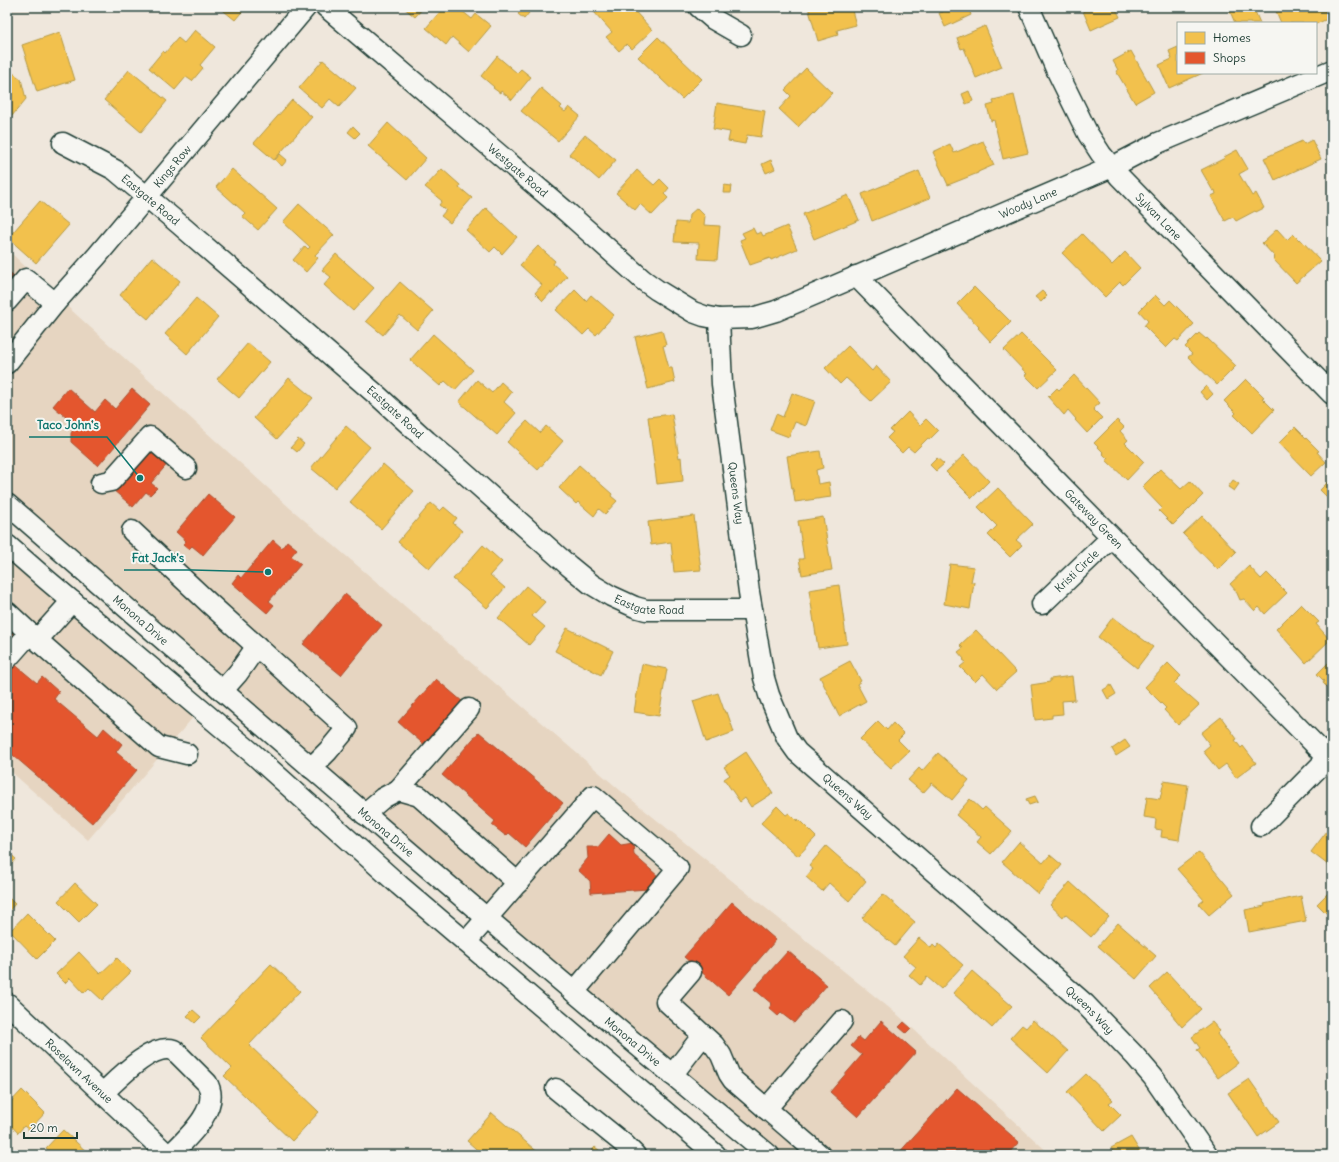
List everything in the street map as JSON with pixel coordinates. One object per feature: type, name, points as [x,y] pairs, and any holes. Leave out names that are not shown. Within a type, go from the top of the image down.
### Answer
[{"type":"street","name":"Kings Row","points":[[7,363],[55,303],[97,256],[306,7]]},
{"type":"street","name":"Westgate Road","points":[[326,7],[569,214],[643,280],[693,312],[719,319]]},
{"type":"street","points":[[700,7],[713,20],[741,35]]},
{"type":"street","name":"Sylvan Lane","points":[[1029,7],[1056,69],[1088,134],[1101,154],[1332,394]]},
{"type":"street","name":"Woody Lane","points":[[719,319],[752,318],[776,311],[1112,167],[1158,143],[1332,70]]},
{"type":"street","name":"Eastgate Road","points":[[63,143],[114,170],[379,397],[427,441],[591,584],[611,596],[646,610],[752,610]]},
{"type":"street","name":"Gateway Green","points":[[856,276],[1330,760]]},
{"type":"street","points":[[7,301],[26,279],[55,303]]},
{"type":"street","name":"Queens Way","points":[[719,319],[722,384],[752,610],[768,695],[787,738],[797,752],[1085,1004],[1153,1077],[1206,1155]]},
{"type":"street","points":[[101,483],[111,481],[150,437],[186,468]]},
{"type":"street","name":"Monona Drive","points":[[7,504],[364,814],[672,1075],[769,1155]]},
{"type":"street","points":[[132,531],[347,728],[328,751],[311,768]]},
{"type":"street","name":"Kristi Circle","points":[[1042,604],[1111,538]]},
{"type":"street","points":[[7,545],[251,752],[399,885],[716,1155]]},
{"type":"street","points":[[7,659],[72,601]]},
{"type":"street","points":[[7,612],[159,747],[187,754]]},
{"type":"street","points":[[222,691],[238,673],[257,646]]},
{"type":"street","points":[[364,814],[383,798],[398,790],[469,710]]},
{"type":"street","points":[[1261,826],[1330,760]]},
{"type":"street","points":[[398,790],[418,796],[518,883]]},
{"type":"street","points":[[466,942],[593,796],[678,868],[574,992]]},
{"type":"street","points":[[691,972],[666,1000],[714,1045],[733,1080],[766,1109],[809,1152]]},
{"type":"street","name":"Roselawn Avenue","points":[[7,1003],[169,1155]]},
{"type":"street","points":[[766,1109],[842,1021]]},
{"type":"street","points":[[672,1075],[703,1035]]},
{"type":"street","points":[[103,1093],[130,1067],[146,1057],[162,1050],[174,1050],[207,1083],[210,1088],[210,1098],[208,1108],[196,1129],[169,1155]]},
{"type":"street","points":[[556,1089],[623,1143],[635,1155]]},
{"type":"shaded area","points":[[7,249],[59,299],[290,508],[621,791],[898,1015],[1051,1155],[769,1155],[7,504]]},
{"type":"shaded area","points":[[7,545],[195,715],[88,840],[7,768]]},
{"type":"building: Homes","points":[[219,7],[246,7],[235,20]]},
{"type":"building: Homes","points":[[403,7],[424,7],[415,17]]},
{"type":"building: Homes","points":[[444,7],[457,7],[472,19],[476,14],[491,26],[469,52],[452,37],[446,45],[426,28]]},
{"type":"building: Homes","points":[[600,7],[631,7],[652,30],[632,49],[627,44],[619,51],[606,37],[612,32],[594,12]]},
{"type":"building: Homes","points":[[808,7],[851,7],[856,25],[837,30],[838,35],[818,41]]},
{"type":"building: Homes","points":[[941,7],[968,7],[971,15],[945,27],[939,13],[943,12]]},
{"type":"building: Homes","points":[[1093,7],[1115,7],[1120,17],[1091,30],[1083,11]]},
{"type":"building: Homes","points":[[1233,7],[1253,7],[1260,22],[1235,22],[1229,9]]},
{"type":"building: Homes","points":[[1286,7],[1288,9],[1292,7],[1331,7],[1332,17],[1317,24],[1317,22],[1281,22],[1276,11]]},
{"type":"building: Homes","points":[[523,8],[529,13],[524,19],[518,14]]},
{"type":"building: Homes","points":[[985,26],[1002,67],[976,78],[964,48],[961,49],[957,38]]},
{"type":"building: Homes","points":[[195,30],[215,47],[200,65],[203,68],[192,81],[186,77],[175,90],[149,68],[163,51],[165,53],[178,38],[184,43]]},
{"type":"building: Homes","points":[[60,32],[75,80],[37,92],[22,45]]},
{"type":"building: Homes","points":[[658,37],[702,79],[682,99],[638,57]]},
{"type":"building: Homes","points":[[1177,47],[1177,74],[1201,74],[1169,88],[1159,65],[1172,59],[1169,51]]},
{"type":"building: Homes","points":[[1131,51],[1154,92],[1135,103],[1116,71],[1118,70],[1113,61]]},
{"type":"building: Homes","points":[[497,56],[517,73],[521,69],[531,77],[512,100],[501,91],[500,93],[493,88],[494,87],[481,76]]},
{"type":"building: Homes","points":[[323,60],[356,88],[339,107],[330,99],[322,108],[299,88]]},
{"type":"building: Homes","points":[[806,68],[832,93],[798,127],[779,109],[791,96],[785,90]]},
{"type":"building: Homes","points":[[9,70],[21,79],[26,99],[7,122],[7,73]]},
{"type":"building: Homes","points":[[129,70],[167,101],[141,132],[104,100]]},
{"type":"building: Homes","points":[[541,88],[562,106],[560,108],[565,112],[569,107],[580,116],[558,141],[521,111]]},
{"type":"building: Homes","points":[[969,91],[973,101],[966,104],[962,94]]},
{"type":"building: Homes","points":[[1014,95],[1028,153],[1003,159],[994,120],[991,121],[987,106],[994,104],[993,100]]},
{"type":"building: Homes","points":[[292,100],[312,117],[274,160],[254,143]]},
{"type":"building: Homes","points":[[717,103],[765,111],[761,137],[747,135],[745,144],[728,141],[730,132],[713,129]]},
{"type":"building: Homes","points":[[388,123],[426,158],[407,180],[368,146]]},
{"type":"building: Homes","points":[[353,126],[360,133],[355,138],[348,132]]},
{"type":"building: Homes","points":[[585,135],[616,160],[599,180],[569,154]]},
{"type":"building: Homes","points":[[1312,140],[1321,159],[1275,180],[1264,158],[1302,141],[1304,144]]},
{"type":"building: Homes","points":[[983,141],[994,165],[948,185],[933,152],[950,144],[954,153]]},
{"type":"building: Homes","points":[[1237,150],[1248,169],[1239,174],[1252,196],[1256,193],[1264,208],[1236,221],[1233,217],[1225,221],[1211,196],[1216,194],[1215,190],[1213,191],[1201,170]]},
{"type":"building: Homes","points":[[280,154],[287,160],[282,166],[275,160]]},
{"type":"building: Homes","points":[[771,160],[775,169],[766,173],[762,164]]},
{"type":"building: Homes","points":[[232,169],[277,209],[258,230],[242,216],[245,213],[216,187]]},
{"type":"building: Homes","points":[[442,169],[472,198],[450,223],[441,216],[446,210],[439,205],[442,201],[425,187]]},
{"type":"building: Homes","points":[[637,170],[654,185],[660,179],[669,188],[664,194],[668,198],[652,215],[640,204],[635,210],[616,193]]},
{"type":"building: Homes","points":[[919,171],[930,198],[872,221],[862,194]]},
{"type":"building: Homes","points":[[724,185],[732,186],[731,193],[723,193]]},
{"type":"building: Homes","points":[[848,195],[859,220],[814,239],[803,214]]},
{"type":"building: Homes","points":[[40,201],[69,225],[36,263],[8,238]]},
{"type":"building: Homes","points":[[299,204],[334,235],[315,255],[318,258],[306,272],[293,260],[305,246],[308,249],[310,247],[283,222]]},
{"type":"building: Homes","points":[[486,208],[517,237],[502,254],[495,247],[490,252],[466,230]]},
{"type":"building: Homes","points":[[697,208],[705,216],[704,225],[720,226],[717,260],[698,259],[699,243],[674,242],[676,222],[688,223],[689,215]]},
{"type":"building: Homes","points":[[787,226],[797,249],[771,260],[770,258],[750,265],[740,240],[745,238],[742,233],[753,228],[756,234],[761,232],[763,236]]},
{"type":"building: Homes","points":[[1277,229],[1287,240],[1293,234],[1299,240],[1300,239],[1321,261],[1296,283],[1273,259],[1275,257],[1262,243]]},
{"type":"building: Homes","points":[[1082,234],[1112,265],[1125,252],[1140,268],[1123,285],[1120,282],[1105,297],[1062,253]]},
{"type":"building: Homes","points":[[538,246],[555,261],[553,264],[567,276],[552,294],[551,292],[543,301],[535,293],[542,285],[520,265]]},
{"type":"building: Homes","points":[[336,254],[374,288],[353,311],[324,285],[331,277],[322,270]]},
{"type":"building: Homes","points":[[152,257],[180,281],[148,319],[120,295]]},
{"type":"building: Homes","points":[[400,282],[433,311],[417,330],[400,315],[383,335],[366,321]]},
{"type":"building: Homes","points":[[974,287],[1011,322],[991,342],[957,304]]},
{"type":"building: Homes","points":[[575,290],[586,301],[591,295],[614,315],[596,335],[589,329],[583,335],[556,310]]},
{"type":"building: Homes","points":[[1042,291],[1047,296],[1041,302],[1035,297]]},
{"type":"building: Homes","points":[[1155,295],[1165,305],[1170,300],[1194,324],[1178,341],[1175,339],[1166,348],[1144,326],[1148,321],[1139,311]]},
{"type":"building: Homes","points":[[196,298],[218,317],[187,354],[165,334]]},
{"type":"building: Homes","points":[[662,330],[666,345],[663,346],[669,368],[672,368],[675,382],[648,389],[635,337]]},
{"type":"building: Homes","points":[[1199,333],[1206,339],[1207,338],[1236,366],[1217,385],[1188,357],[1192,354],[1185,347]]},
{"type":"building: Homes","points":[[433,334],[473,370],[455,390],[445,381],[440,386],[410,360]]},
{"type":"building: Homes","points":[[1021,334],[1057,370],[1038,388],[1004,350]]},
{"type":"building: Homes","points":[[248,343],[270,362],[239,398],[217,379]]},
{"type":"building: Homes","points":[[848,346],[872,371],[876,366],[891,382],[871,401],[846,378],[840,384],[825,368]]},
{"type":"building: Homes","points":[[1074,375],[1100,403],[1093,409],[1102,418],[1087,433],[1068,410],[1064,415],[1048,397],[1057,388],[1059,390]]},
{"type":"building: Homes","points":[[289,378],[313,398],[277,439],[254,418]]},
{"type":"building: Homes","points":[[1246,379],[1264,397],[1262,398],[1274,410],[1252,433],[1234,415],[1236,413],[1224,401]]},
{"type":"building: Homes","points":[[477,380],[492,393],[501,382],[512,392],[504,402],[516,413],[497,435],[459,402]]},
{"type":"building: Homes","points":[[1206,386],[1213,394],[1207,400],[1200,392]]},
{"type":"building: Homes","points":[[792,393],[815,401],[806,426],[795,422],[789,437],[770,430],[776,414],[783,417]]},
{"type":"building: Homes","points":[[908,412],[920,425],[926,419],[938,431],[929,440],[928,438],[914,452],[908,447],[902,453],[887,438],[893,432],[890,430]]},
{"type":"building: Homes","points":[[672,414],[679,458],[681,457],[683,481],[657,484],[648,417]]},
{"type":"building: Homes","points":[[1117,420],[1124,427],[1120,431],[1128,440],[1125,443],[1144,462],[1127,480],[1106,460],[1108,459],[1103,454],[1104,453],[1094,443]]},
{"type":"building: Homes","points":[[527,421],[540,433],[546,426],[563,441],[538,470],[507,442]]},
{"type":"building: Homes","points":[[346,426],[370,447],[335,488],[311,468]]},
{"type":"building: Homes","points":[[1295,427],[1319,451],[1317,452],[1326,462],[1311,476],[1279,443]]},
{"type":"building: Homes","points":[[298,439],[304,444],[297,452],[291,447]]},
{"type":"building: Homes","points":[[820,451],[823,468],[816,470],[818,484],[829,482],[831,497],[795,502],[787,456]]},
{"type":"building: Homes","points":[[964,455],[989,481],[972,498],[946,472]]},
{"type":"building: Homes","points":[[937,458],[944,464],[936,471],[930,465]]},
{"type":"building: Homes","points":[[383,464],[414,491],[381,529],[350,502]]},
{"type":"building: Homes","points":[[579,465],[612,494],[611,496],[617,501],[605,514],[599,509],[594,516],[578,502],[576,504],[559,488]]},
{"type":"building: Homes","points":[[1160,469],[1181,489],[1190,481],[1203,495],[1173,525],[1159,511],[1162,508],[1142,487]]},
{"type":"building: Homes","points":[[1332,478],[1332,502],[1320,490]]},
{"type":"building: Homes","points":[[1233,480],[1239,484],[1234,491],[1228,487]]},
{"type":"building: Homes","points":[[998,488],[1033,524],[1016,540],[1022,545],[1010,557],[988,535],[997,526],[978,507]]},
{"type":"building: Homes","points":[[431,503],[440,511],[444,507],[457,518],[453,523],[462,531],[429,569],[398,542]]},
{"type":"building: Homes","points":[[694,516],[701,570],[674,572],[671,542],[651,545],[648,522]]},
{"type":"building: Homes","points":[[1202,516],[1236,552],[1218,570],[1183,534]]},
{"type":"building: Homes","points":[[823,517],[832,570],[802,575],[799,559],[804,559],[798,521]]},
{"type":"building: Homes","points":[[483,545],[502,562],[490,575],[505,588],[487,608],[453,579]]},
{"type":"building: Homes","points":[[950,564],[974,567],[971,582],[974,582],[970,609],[944,604]]},
{"type":"building: Homes","points":[[1249,566],[1261,579],[1267,573],[1287,593],[1265,614],[1259,607],[1255,611],[1244,599],[1240,600],[1236,591],[1230,584]]},
{"type":"building: Homes","points":[[839,585],[847,644],[818,648],[809,590]]},
{"type":"building: Homes","points":[[526,586],[545,602],[532,616],[545,627],[529,645],[498,618]]},
{"type":"building: Homes","points":[[1301,604],[1319,622],[1316,624],[1330,640],[1306,663],[1276,629]]},
{"type":"building: Homes","points":[[1113,617],[1153,647],[1137,668],[1098,637]]},
{"type":"building: Homes","points":[[567,628],[613,651],[601,675],[555,651]]},
{"type":"building: Homes","points":[[976,630],[1016,672],[997,689],[983,674],[975,682],[960,667],[966,662],[958,652],[963,648],[960,645]]},
{"type":"building: Homes","points":[[1332,659],[1332,690],[1331,691],[1317,674]]},
{"type":"building: Homes","points":[[850,661],[861,681],[857,684],[866,701],[839,716],[820,677]]},
{"type":"building: Homes","points":[[1168,663],[1181,676],[1174,683],[1199,705],[1178,725],[1164,710],[1166,708],[1145,687]]},
{"type":"building: Homes","points":[[642,664],[667,669],[659,716],[634,712]]},
{"type":"building: Homes","points":[[1072,676],[1075,700],[1062,701],[1063,714],[1052,715],[1052,718],[1035,720],[1031,685],[1050,682],[1050,679]]},
{"type":"building: Homes","points":[[1111,685],[1116,694],[1108,699],[1103,690]]},
{"type":"building: Homes","points":[[718,693],[734,732],[706,742],[693,701]]},
{"type":"building: Homes","points":[[1221,717],[1237,739],[1235,740],[1241,748],[1243,746],[1256,763],[1236,778],[1226,764],[1218,770],[1203,751],[1210,745],[1201,733]]},
{"type":"building: Homes","points":[[878,721],[887,730],[893,723],[904,734],[898,740],[909,751],[891,768],[860,739]]},
{"type":"building: Homes","points":[[1125,740],[1130,747],[1116,756],[1112,749]]},
{"type":"building: Homes","points":[[746,752],[773,793],[751,807],[745,798],[740,802],[724,779],[730,775],[724,767]]},
{"type":"building: Homes","points":[[938,753],[969,780],[952,800],[932,783],[923,793],[908,780],[919,768],[922,771]]},
{"type":"building: Homes","points":[[1164,781],[1188,785],[1179,840],[1161,837],[1162,830],[1155,829],[1156,819],[1144,817],[1147,797],[1160,799]]},
{"type":"building: Homes","points":[[1035,796],[1038,802],[1029,805],[1026,799]]},
{"type":"building: Homes","points":[[970,799],[982,810],[985,807],[1012,831],[991,854],[977,842],[981,837],[956,815]]},
{"type":"building: Homes","points":[[777,806],[786,815],[789,813],[797,821],[798,819],[816,837],[798,856],[761,823]]},
{"type":"building: Homes","points":[[1327,831],[1332,835],[1332,868],[1311,852]]},
{"type":"building: Homes","points":[[1019,842],[1043,863],[1050,855],[1062,865],[1038,894],[1002,862]]},
{"type":"building: Homes","points":[[826,846],[866,881],[849,901],[829,883],[822,891],[806,877],[813,869],[809,866]]},
{"type":"building: Homes","points":[[7,851],[16,859],[7,869]]},
{"type":"building: Homes","points":[[1199,852],[1234,894],[1209,915],[1199,904],[1204,900],[1177,869]]},
{"type":"building: Homes","points":[[1070,882],[1109,917],[1091,937],[1065,914],[1063,917],[1050,905]]},
{"type":"building: Homes","points":[[75,883],[97,904],[79,922],[58,901]]},
{"type":"building: Homes","points":[[1332,889],[1332,919],[1317,904]]},
{"type":"building: Homes","points":[[883,894],[915,922],[895,946],[862,918]]},
{"type":"building: Homes","points":[[7,896],[15,904],[7,913]]},
{"type":"building: Homes","points":[[1301,896],[1306,921],[1249,932],[1245,910],[1265,906],[1264,904]]},
{"type":"building: Homes","points":[[27,913],[55,941],[37,959],[10,931]]},
{"type":"building: Homes","points":[[1118,923],[1156,956],[1136,979],[1098,946]]},
{"type":"building: Homes","points":[[919,938],[931,948],[933,945],[936,948],[939,944],[963,965],[941,989],[927,977],[920,985],[909,975],[916,967],[903,956]]},
{"type":"building: Homes","points":[[79,952],[100,974],[117,958],[131,972],[102,1000],[89,988],[84,993],[70,978],[65,983],[56,974]]},
{"type":"building: Homes","points":[[271,964],[300,991],[249,1045],[319,1112],[292,1141],[224,1076],[232,1068],[201,1038]]},
{"type":"building: Homes","points":[[972,971],[1012,1006],[992,1028],[953,993]]},
{"type":"building: Homes","points":[[1167,972],[1201,1009],[1182,1027],[1150,988]]},
{"type":"building: Homes","points":[[193,1010],[201,1017],[195,1023],[187,1016]]},
{"type":"building: Homes","points":[[1033,1020],[1068,1051],[1048,1073],[1010,1038],[1022,1025],[1026,1028]]},
{"type":"building: Homes","points":[[1212,1022],[1220,1031],[1217,1034],[1238,1063],[1218,1078],[1197,1050],[1200,1048],[1192,1037]]},
{"type":"building: Homes","points":[[1086,1074],[1113,1100],[1109,1103],[1121,1115],[1104,1131],[1067,1092]]},
{"type":"building: Homes","points":[[1249,1079],[1279,1122],[1258,1137],[1228,1093]]},
{"type":"building: Homes","points":[[22,1090],[45,1113],[29,1130],[24,1126],[18,1133],[7,1121],[7,1106]]},
{"type":"building: Homes","points":[[492,1113],[541,1155],[483,1155],[467,1141]]},
{"type":"building: Homes","points":[[63,1130],[89,1154],[54,1155],[46,1148]]},
{"type":"building: Homes","points":[[1131,1137],[1142,1155],[1115,1155],[1111,1148]]},
{"type":"building: Homes","points":[[595,1147],[605,1155],[588,1155]]},
{"type":"building: Shops","points":[[7,270],[14,276],[7,285]]},
{"type":"building: Shops","points":[[68,388],[95,412],[105,400],[115,409],[132,389],[150,405],[98,466],[71,442],[71,433],[76,426],[53,406]]},
{"type":"building: Shops","points":[[152,447],[169,462],[151,483],[157,488],[150,495],[146,492],[133,507],[113,490]]},
{"type":"building: Shops","points":[[208,494],[235,517],[203,555],[192,546],[189,549],[183,544],[186,541],[176,532]]},
{"type":"building: Shops","points":[[273,540],[282,548],[287,541],[297,549],[291,556],[301,564],[269,601],[274,605],[267,613],[232,583],[238,575],[241,578]]},
{"type":"building: Shops","points":[[345,594],[382,625],[341,675],[303,644]]},
{"type":"building: Shops","points":[[7,625],[15,632],[7,641]]},
{"type":"building: Shops","points":[[13,663],[37,683],[42,677],[59,692],[54,699],[98,736],[104,728],[122,744],[116,752],[137,770],[92,823],[7,750],[7,670]]},
{"type":"building: Shops","points":[[436,679],[463,702],[428,748],[398,722]]},
{"type":"building: Shops","points":[[479,732],[563,803],[525,847],[509,833],[506,836],[492,825],[495,821],[442,775]]},
{"type":"building: Shops","points":[[609,834],[621,845],[633,843],[634,855],[659,877],[648,889],[591,893],[590,881],[578,870],[588,858],[587,847],[598,847]]},
{"type":"building: Shops","points":[[732,902],[776,940],[728,995],[684,957]]},
{"type":"building: Shops","points":[[788,951],[827,985],[794,1023],[781,1013],[778,1016],[769,1008],[772,1004],[754,989]]},
{"type":"building: Shops","points":[[881,1021],[916,1052],[858,1117],[830,1092],[862,1055],[851,1046],[859,1037],[864,1041]]},
{"type":"building: Shops","points":[[904,1022],[911,1028],[906,1033],[899,1027]]},
{"type":"building: Shops","points":[[957,1088],[1019,1142],[1007,1155],[897,1155]]},
{"type":"place","name":"Taco John's","points":[[140,478]]},
{"type":"place","name":"Fat Jack's","points":[[268,572]]}]
